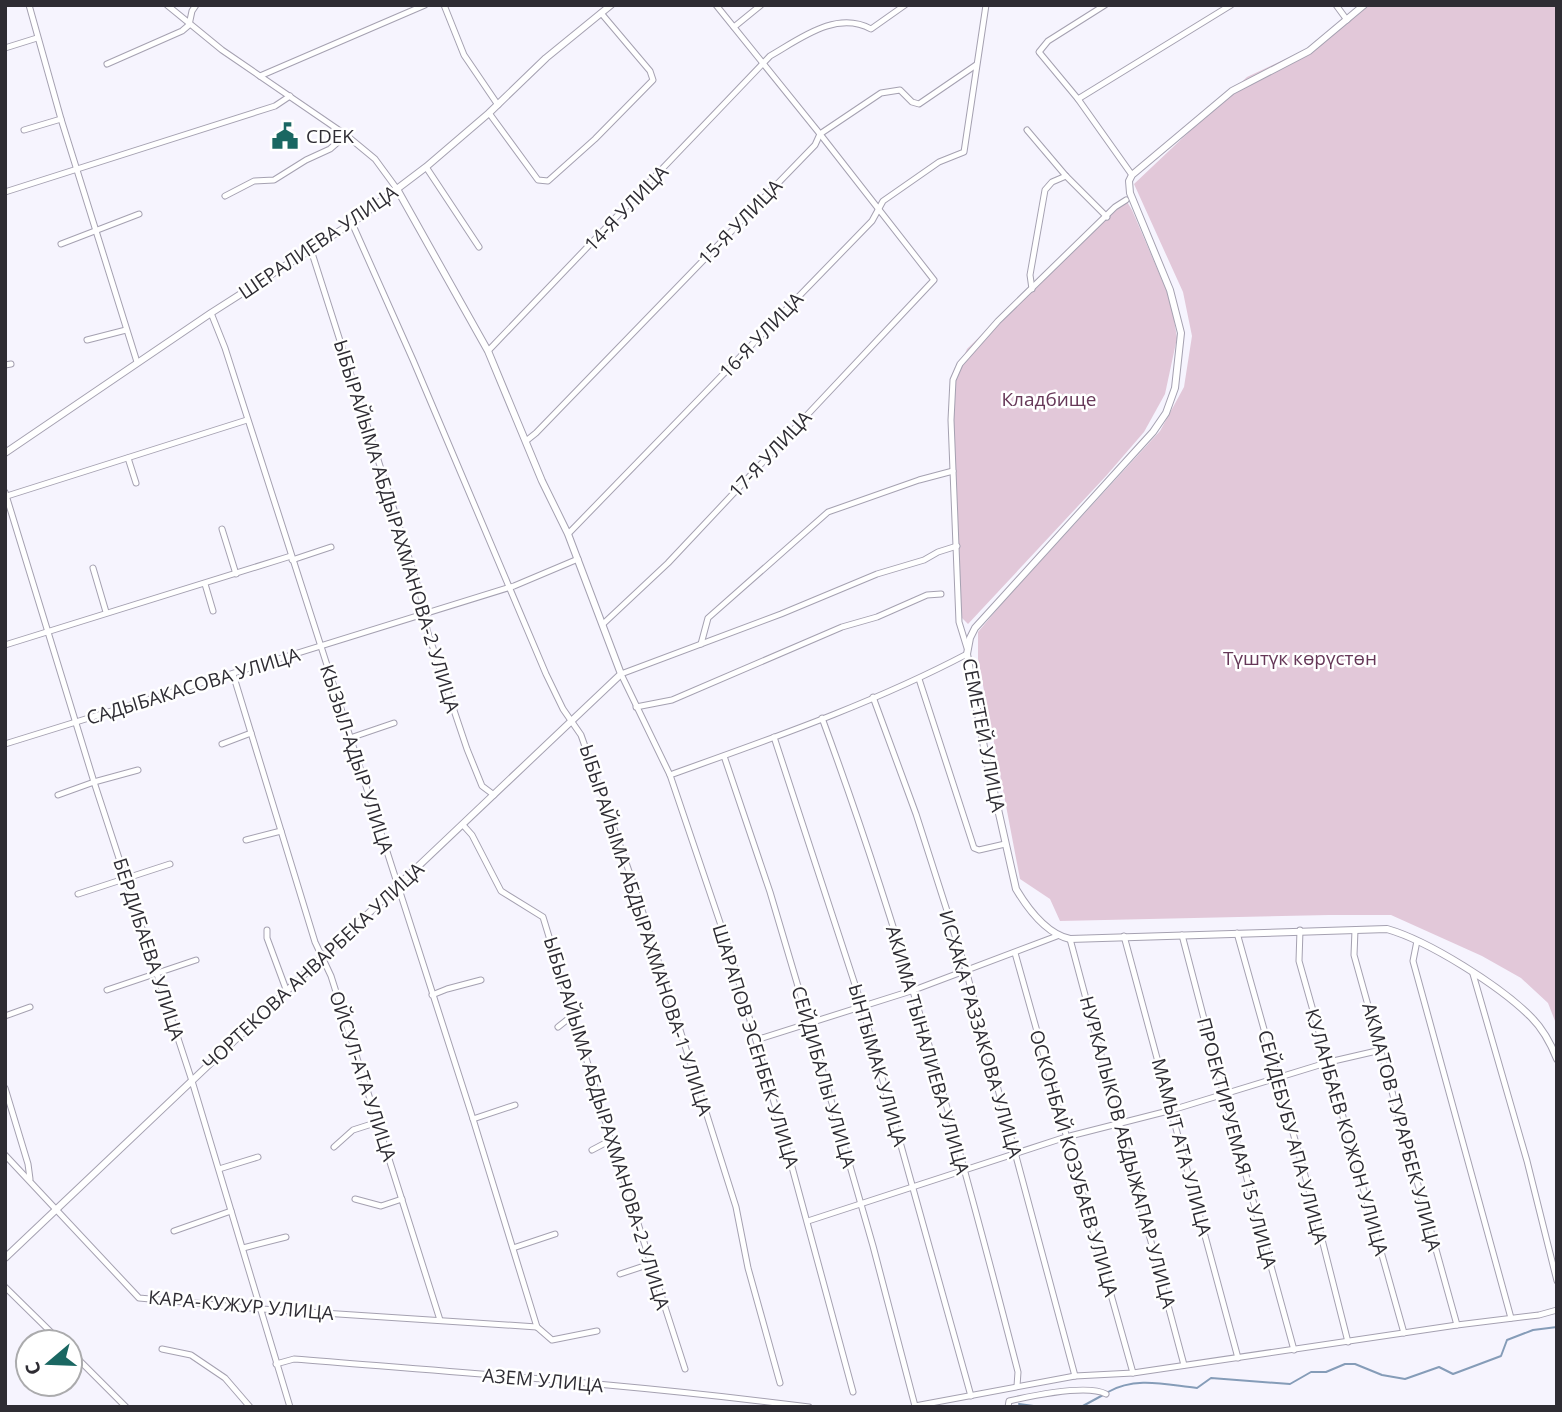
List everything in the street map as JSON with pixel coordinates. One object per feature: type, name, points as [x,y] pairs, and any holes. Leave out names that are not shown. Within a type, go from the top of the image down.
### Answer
[{"type":"street","points":[[29,5],[61,119],[137,362]]},
{"type":"street","points":[[167,5],[189,25],[346,135],[374,159],[397,189],[488,351],[542,481],[569,534],[621,674],[781,614],[877,574],[957,546]]},
{"type":"street","points":[[189,25],[196,5]]},
{"type":"street","points":[[260,76],[425,5]]},
{"type":"street","points":[[444,5],[464,55],[498,105]]},
{"type":"street","name":"ШЕРАЛИЕВА УЛИЦА","points":[[5,453],[137,362],[352,223],[426,167],[498,105],[546,58],[611,5]]},
{"type":"street","points":[[716,5],[878,210]]},
{"type":"street","points":[[734,27],[761,5]]},
{"type":"street","name":"14-Я УЛИЦА","points":[[488,351],[770,56],[802,37],[837,22],[871,29],[905,5]]},
{"type":"street","points":[[976,65],[986,5]]},
{"type":"street","points":[[1105,5],[1048,41],[1039,52],[1078,99],[1132,175],[1232,91],[1248,80],[1309,51],[1364,5]]},
{"type":"street","points":[[1078,99],[1231,5]]},
{"type":"street","points":[[1336,5],[1347,20]]},
{"type":"street","points":[[489,113],[538,180],[548,181],[595,139],[653,80],[650,71],[601,13]]},
{"type":"street","points":[[107,64],[189,25]]},
{"type":"street","points":[[5,48],[37,38]]},
{"type":"street","name":"15-Я УЛИЦА","points":[[526,441],[815,145],[820,134],[881,93],[900,90],[912,102],[919,104],[976,65]]},
{"type":"street","name":"16-Я УЛИЦА","points":[[569,534],[872,220],[883,201],[933,165],[964,152],[976,65]]},
{"type":"street","points":[[5,192],[275,106],[290,96]]},
{"type":"street","points":[[24,131],[61,119]]},
{"type":"street","points":[[1027,130],[1066,176],[1107,216]]},
{"type":"street","points":[[225,196],[254,181],[274,180],[330,149],[346,135]]},
{"type":"street","points":[[426,167],[479,247]]},
{"type":"street","name":"СЕМЕТЕЙ УЛИЦА","points":[[1057,936],[1025,903],[1016,889],[967,651],[975,628],[1153,432],[1171,402],[1181,354],[1180,323],[1170,290],[1130,193],[1129,181],[1132,175]]},
{"type":"street","points":[[1032,289],[1030,275],[1045,190],[1052,182],[1066,176]]},
{"type":"street","points":[[670,775],[919,679],[967,651],[959,622],[953,471],[953,380],[960,364],[998,321],[1115,207],[1126,200]]},
{"type":"street","name":"17-Я УЛИЦА","points":[[603,624],[668,563],[934,281],[878,210]]},
{"type":"street","points":[[61,244],[139,214]]},
{"type":"street","name":"ЫБЫРАЙЫМА АБДЫРАХМАНОВА-1 УЛИЦА","points":[[352,223],[414,360],[546,674],[581,735],[637,894],[736,1207],[748,1268],[779,1383]]},
{"type":"street","name":"ЫБЫРАЙЫМА АБДЫРАХМАНОВА-2 УЛИЦА","points":[[311,250],[467,749],[482,786],[494,795]]},
{"type":"street","name":"КЫЗЫЛ-АДЫР УЛИЦА","points":[[211,313],[225,348],[537,1326]]},
{"type":"street","points":[[87,340],[127,330]]},
{"type":"street","points":[[6,494],[247,420]]},
{"type":"street","points":[[128,457],[136,483]]},
{"type":"street","points":[[701,644],[708,618],[828,512],[953,471]]},
{"type":"street","name":"БЕРДИБАЕВА УЛИЦА","points":[[6,494],[94,782],[192,1081],[289,1407]]},
{"type":"street","points":[[222,528],[236,574]]},
{"type":"street","points":[[5,645],[106,612],[331,547]]},
{"type":"street","name":"САДЫБАКАСОВА УЛИЦА","points":[[5,744],[510,587],[578,559]]},
{"type":"street","points":[[93,568],[106,612]]},
{"type":"street","points":[[205,584],[214,611]]},
{"type":"street","points":[[636,707],[672,700],[842,627],[877,617],[927,595],[941,594]]},
{"type":"street","name":"ОЙСУЛ-АТА УЛИЦА","points":[[233,674],[315,942],[331,976],[440,1320]]},
{"type":"street","name":"ЧОРТЕКОВА АНВАРБЕКА УЛИЦА","points":[[5,1258],[621,674]]},
{"type":"street","name":"ШАРАПОВ ЭСЕНБЕК УЛИЦА","points":[[621,674],[670,775],[730,952],[808,1221],[853,1392]]},
{"type":"street","points":[[919,679],[974,848],[979,850],[1005,844]]},
{"type":"street","name":"ИСХАКА РАЗЗАКОВА УЛИЦА","points":[[873,697],[916,814],[966,970],[1075,1376]]},
{"type":"street","name":"АКИМА ТЫНАЛИЕВА УЛИЦА","points":[[822,718],[865,834],[914,990],[989,1261],[1017,1372],[1017,1386]]},
{"type":"street","points":[[350,738],[394,723]]},
{"type":"street","points":[[222,744],[251,733]]},
{"type":"street","name":"ЫНТЫМАК УЛИЦА","points":[[774,737],[862,1006],[971,1396]]},
{"type":"street","name":"СЕЙДИБАЛЫ УЛИЦА","points":[[723,756],[770,892],[809,1024],[861,1205],[912,1403],[918,1407],[971,1396]]},
{"type":"street","points":[[58,795],[138,770]]},
{"type":"street","name":"ЫБЫРАЙЫМА АБДЫРАХМАНОВА-2 УЛИЦА","points":[[463,825],[472,835],[501,891],[543,917],[685,1369]]},
{"type":"street","points":[[246,840],[281,831]]},
{"type":"street","points":[[78,894],[170,864]]},
{"type":"street","points":[[756,1040],[914,990],[1057,936],[1070,939],[1387,929],[1418,942],[1513,1001],[1544,1033],[1557,1059]]},
{"type":"street","points":[[267,930],[267,938],[287,992]]},
{"type":"street","name":"КУЛАНБАЕВ КОЖОН УЛИЦА","points":[[1300,930],[1299,961],[1404,1333]]},
{"type":"street","name":"АКМАТОВ ТУРАРБЕК УЛИЦА","points":[[1355,930],[1354,956],[1457,1325]]},
{"type":"street","name":"СЕЙДЕБУБУ АПА УЛИЦА","points":[[1237,933],[1348,1342]]},
{"type":"street","name":"ПРОЕКТИРУЕМАЯ 15 УЛИЦА","points":[[1182,934],[1294,1350]]},
{"type":"street","name":"МАМЫТ АТА УЛИЦА","points":[[1124,936],[1238,1358]]},
{"type":"street","name":"НУРКАЛЫКОВ АБДЫЖАПАР УЛИЦА","points":[[1070,939],[1184,1365]]},
{"type":"street","points":[[1418,942],[1413,961],[1511,1318]]},
{"type":"street","name":"ОСКОНБАЙ КОЗУБАЕВ УЛИЦА","points":[[1015,953],[1133,1373]]},
{"type":"street","points":[[107,990],[196,960]]},
{"type":"street","points":[[1473,974],[1527,1161],[1557,1281]]},
{"type":"street","points":[[432,995],[481,980]]},
{"type":"street","points":[[5,1016],[30,1007]]},
{"type":"street","points":[[558,1027],[573,1015]]},
{"type":"street","points":[[808,1221],[1066,1137],[1172,1110],[1276,1077],[1381,1049]]},
{"type":"street","points":[[5,1088],[29,1164],[30,1181]]},
{"type":"street","points":[[473,1119],[515,1105]]},
{"type":"street","points":[[334,1147],[353,1130],[378,1122]]},
{"type":"street","points":[[592,1150],[611,1140]]},
{"type":"street","name":"КАРА-КУЖУР УЛИЦА","points":[[5,1155],[139,1298],[262,1309],[537,1326],[552,1340],[597,1331]]},
{"type":"street","points":[[219,1169],[258,1157]]},
{"type":"street","points":[[355,1199],[381,1206],[402,1199]]},
{"type":"street","points":[[174,1231],[231,1211]]},
{"type":"street","points":[[513,1248],[555,1234]]},
{"type":"street","points":[[243,1248],[286,1237]]},
{"type":"street","points":[[620,1274],[650,1264]]},
{"type":"street","points":[[5,1287],[47,1328]]},
{"type":"street","points":[[971,1396],[1075,1376],[1133,1373],[1557,1310]]},
{"type":"street","points":[[162,1349],[191,1355],[225,1378],[250,1407]]},
{"type":"street","name":"АЗЕМ УЛИЦА","points":[[276,1364],[294,1359],[459,1372],[809,1407]]},
{"type":"street","points":[[84,1365],[125,1407]]},
{"type":"street","points":[[1003,1389],[1008,1405],[1022,1398],[1082,1390],[1106,1394]]},
{"type":"green space","name":"Түштүк көрүстөн","points":[[1366,5],[1557,5],[1557,1026],[1548,1003],[1521,978],[1482,956],[1391,915],[1060,921],[1050,899],[1020,879],[978,659],[978,632],[1160,431],[1184,387],[1192,336],[1183,292],[1134,184],[1247,77],[1326,40]]},
{"type":"green space","name":"Кладбище","points":[[1126,200],[1171,301],[1177,338],[1165,394],[1144,432],[968,624],[961,617],[952,384],[967,349],[1111,209]]},
{"type":"waterway","points":[[1108,1392],[1129,1384],[1141,1383],[1197,1388],[1211,1378],[1290,1384],[1311,1372],[1326,1372],[1345,1364],[1355,1364],[1382,1375],[1405,1379],[1439,1367],[1453,1374],[1501,1356],[1507,1340],[1533,1330],[1557,1327]]},
{"type":"waterway","points":[[1081,1407],[1103,1395]]},
{"type":"waterway","points":[[1019,1404],[1041,1407]]},
{"type":"place","name":"CDEK","points":[[285,136]]}]
